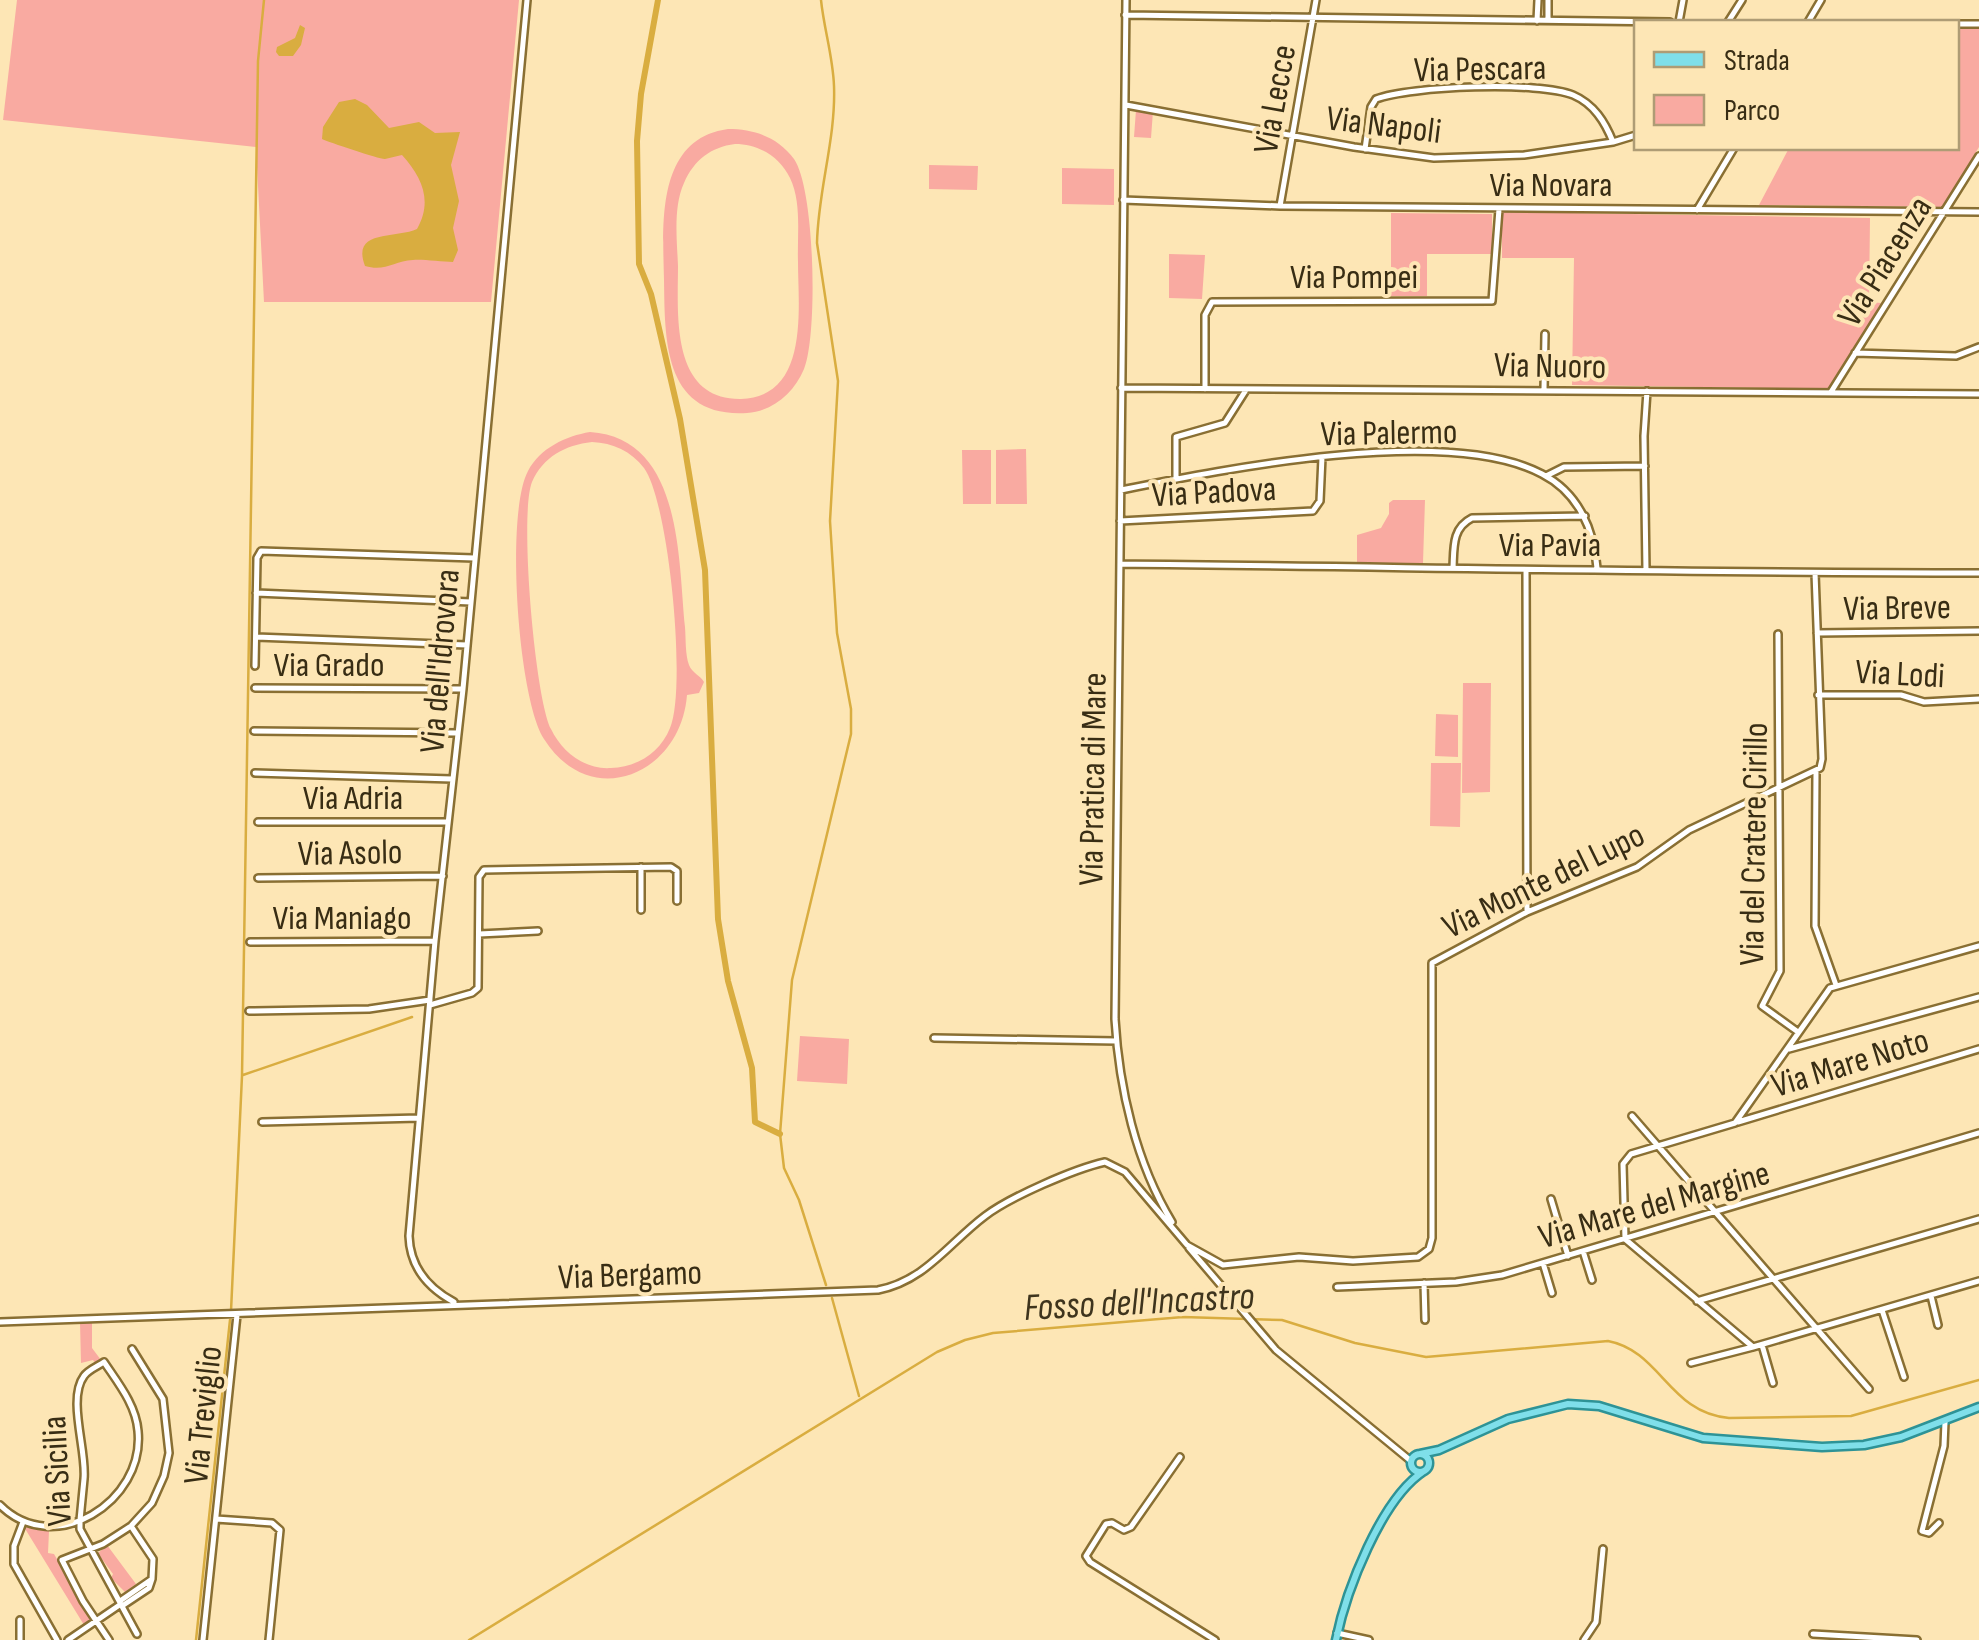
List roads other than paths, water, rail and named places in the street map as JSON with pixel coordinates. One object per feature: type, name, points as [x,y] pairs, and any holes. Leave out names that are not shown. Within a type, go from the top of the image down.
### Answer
[{"type":"main road","points":[[1415,1459],[1508,1419],[1574,1403],[1606,1408],[1703,1438],[1792,1446],[1864,1444],[1910,1435],[1979,1407]]},
{"type":"main road","points":[[1409,1482],[1424,1472],[1439,1450]]},
{"type":"main road","points":[[1415,1459],[1425,1456],[1429,1463]]},
{"type":"main road","points":[[1415,1459],[1424,1472]]},
{"type":"main road","points":[[1337,1636],[1355,1576],[1409,1482],[1415,1459]]},
{"type":"street","name":"Via dell'Idrovora","points":[[459,1305],[426,1280],[410,1253],[434,941],[463,689],[527,0]]},
{"type":"street","name":"Via Pratica di Mare","points":[[1126,0],[1116,1041],[1126,1095],[1145,1164],[1165,1212],[1187,1246],[1236,1306],[1286,1358],[1415,1459]]},
{"type":"street","name":"Via Lecce","points":[[1280,206],[1316,0]]},
{"type":"street","points":[[1537,20],[1538,0]]},
{"type":"street","points":[[1548,0],[1548,20]]},
{"type":"street","points":[[1126,15],[1634,21]]},
{"type":"street","name":"Via Pescara","points":[[1365,149],[1371,106],[1376,98],[1452,87],[1568,94],[1598,114],[1613,142]]},
{"type":"street","name":"Via Napoli","points":[[1126,105],[1365,149],[1458,158],[1516,156],[1634,136]]},
{"type":"street","points":[[1697,210],[1733,150]]},
{"type":"street","name":"Via Piacenza","points":[[1831,392],[1979,156]]},
{"type":"street","name":"Via Novara","points":[[1122,200],[1280,206],[1979,212]]},
{"type":"street","name":"Via Pompei","points":[[1205,389],[1205,315],[1212,302],[1492,300],[1498,209]]},
{"type":"street","points":[[1544,334],[1544,389]]},
{"type":"street","points":[[1856,353],[1956,356],[1979,347]]},
{"type":"street","name":"Via Nuoro","points":[[1121,388],[1979,394]]},
{"type":"street","points":[[1176,479],[1176,438],[1226,424],[1246,390]]},
{"type":"street","points":[[1646,570],[1647,391]]},
{"type":"street","name":"Via Palermo","points":[[1121,490],[1322,456],[1428,452],[1511,462],[1546,476],[1585,516],[1594,534],[1598,569]]},
{"type":"street","name":"Via Padova","points":[[1120,521],[1313,511],[1320,500],[1322,456]]},
{"type":"street","points":[[1546,476],[1561,468],[1645,466]]},
{"type":"street","points":[[1453,568],[1456,533],[1472,518],[1585,516]]},
{"type":"street","points":[[255,666],[259,552],[474,558]]},
{"type":"street","name":"Via Pavia","points":[[1120,564],[1979,573]]},
{"type":"street","points":[[1526,569],[1527,912]]},
{"type":"street","points":[[1815,573],[1822,763],[1816,771],[1815,926],[1836,985]]},
{"type":"street","points":[[256,593],[471,602]]},
{"type":"street","name":"Via Breve","points":[[1816,633],[1979,632]]},
{"type":"street","name":"Via del Cratere Cirillo","points":[[1778,634],[1780,971],[1762,1006],[1798,1032]]},
{"type":"street","points":[[254,637],[467,645]]},
{"type":"street","name":"Via Grado","points":[[255,688],[463,689]]},
{"type":"street","name":"Via Lodi","points":[[1818,695],[1902,695],[1922,702],[1979,699]]},
{"type":"street","points":[[254,731],[458,733]]},
{"type":"street","name":"Via Monte del Lupo","points":[[1187,1246],[1226,1266],[1305,1257],[1412,1257],[1427,1251],[1432,1238],[1430,969],[1437,960],[1527,912],[1637,867],[1689,830],[1816,771]]},
{"type":"street","points":[[256,773],[453,778]]},
{"type":"street","name":"Via Adria","points":[[258,822],[448,822]]},
{"type":"street","points":[[641,868],[642,910]]},
{"type":"street","points":[[249,1011],[369,1010],[430,1003],[477,990],[478,877],[484,870],[676,870],[677,900]]},
{"type":"street","name":"Via Asolo","points":[[258,878],[442,876]]},
{"type":"street","points":[[479,934],[538,932]]},
{"type":"street","name":"Via Maniago","points":[[250,942],[434,941]]},
{"type":"street","points":[[1735,1123],[1827,991],[1836,985],[1979,946]]},
{"type":"street","points":[[1786,1050],[1979,997]]},
{"type":"street","points":[[934,1038],[1116,1041]]},
{"type":"street","name":"Via Mare Noto","points":[[1625,1239],[1624,1161],[1629,1155],[1979,1049]]},
{"type":"street","points":[[1632,1116],[1869,1390]]},
{"type":"street","points":[[262,1122],[420,1118]]},
{"type":"street","name":"Via Mare del Margine","points":[[1337,1287],[1476,1280],[1979,1134]]},
{"type":"street","name":"Via Bergamo","points":[[0,1322],[884,1289],[934,1263],[978,1221],[1000,1206],[1105,1162],[1125,1172],[1187,1246]]},
{"type":"street","points":[[1551,1199],[1568,1256]]},
{"type":"street","points":[[1698,1300],[1979,1219]]},
{"type":"street","points":[[1625,1239],[1753,1347]]},
{"type":"street","points":[[1583,1251],[1592,1280]]},
{"type":"street","points":[[1542,1263],[1552,1293]]},
{"type":"street","points":[[1692,1362],[1979,1282]]},
{"type":"street","points":[[1424,1283],[1426,1320]]},
{"type":"street","points":[[1931,1296],[1938,1325]]},
{"type":"street","points":[[1882,1310],[1904,1377]]},
{"type":"street","name":"Via Treviglio","points":[[203,1640],[237,1315]]},
{"type":"street","points":[[1762,1345],[1773,1383]]},
{"type":"street","points":[[109,1640],[62,1561],[89,1551],[131,1526],[159,1490],[169,1453],[163,1400],[132,1349]]},
{"type":"street","name":"Via Sicilia","points":[[80,1520],[104,1508],[122,1490],[132,1474],[138,1451],[133,1410],[104,1362],[83,1377],[78,1398],[85,1466],[80,1520],[81,1532],[136,1634]]},
{"type":"street","points":[[1939,1522],[1929,1533],[1922,1531],[1944,1446],[1945,1422]]},
{"type":"street","points":[[1180,1456],[1130,1527],[1124,1530],[1106,1524],[1087,1550],[1086,1558],[1215,1640]]},
{"type":"street","points":[[0,1505],[23,1522],[47,1526],[80,1520]]},
{"type":"street","name":"Via Treviglio","points":[[216,1519],[274,1524],[280,1528],[269,1640]]},
{"type":"street","points":[[23,1522],[14,1543],[14,1564],[57,1640]]},
{"type":"street","points":[[68,1640],[152,1579],[154,1559],[131,1526]]},
{"type":"street","points":[[1584,1640],[1596,1622],[1603,1550]]},
{"type":"street","points":[[20,1620],[20,1640]]},
{"type":"street","points":[[1813,1634],[1917,1640]]},
{"type":"street","points":[[1337,1636],[1369,1640]]},
{"type":"waterway","points":[[231,1311],[242,1076],[258,61],[264,0]]},
{"type":"waterway","points":[[658,0],[637,141],[639,264],[651,294],[680,419],[705,570],[718,919],[728,981],[752,1068],[755,1122],[780,1134]]},
{"type":"waterway","points":[[821,0],[832,64],[834,106],[817,243],[838,381],[830,521],[837,633],[851,709],[851,734],[792,980],[780,1134],[784,1168],[799,1200],[826,1285]]},
{"type":"waterway","points":[[243,1075],[412,1017]]},
{"type":"waterway","points":[[832,1298],[859,1396]]},
{"type":"waterway","name":"Fosso dell'Incastro","points":[[469,1640],[937,1352],[993,1333],[1183,1317],[1282,1320],[1355,1343],[1426,1357],[1608,1341],[1641,1357],[1692,1405],[1729,1418],[1851,1416],[1979,1380]]},
{"type":"waterway","points":[[196,1640],[230,1320]]}]
